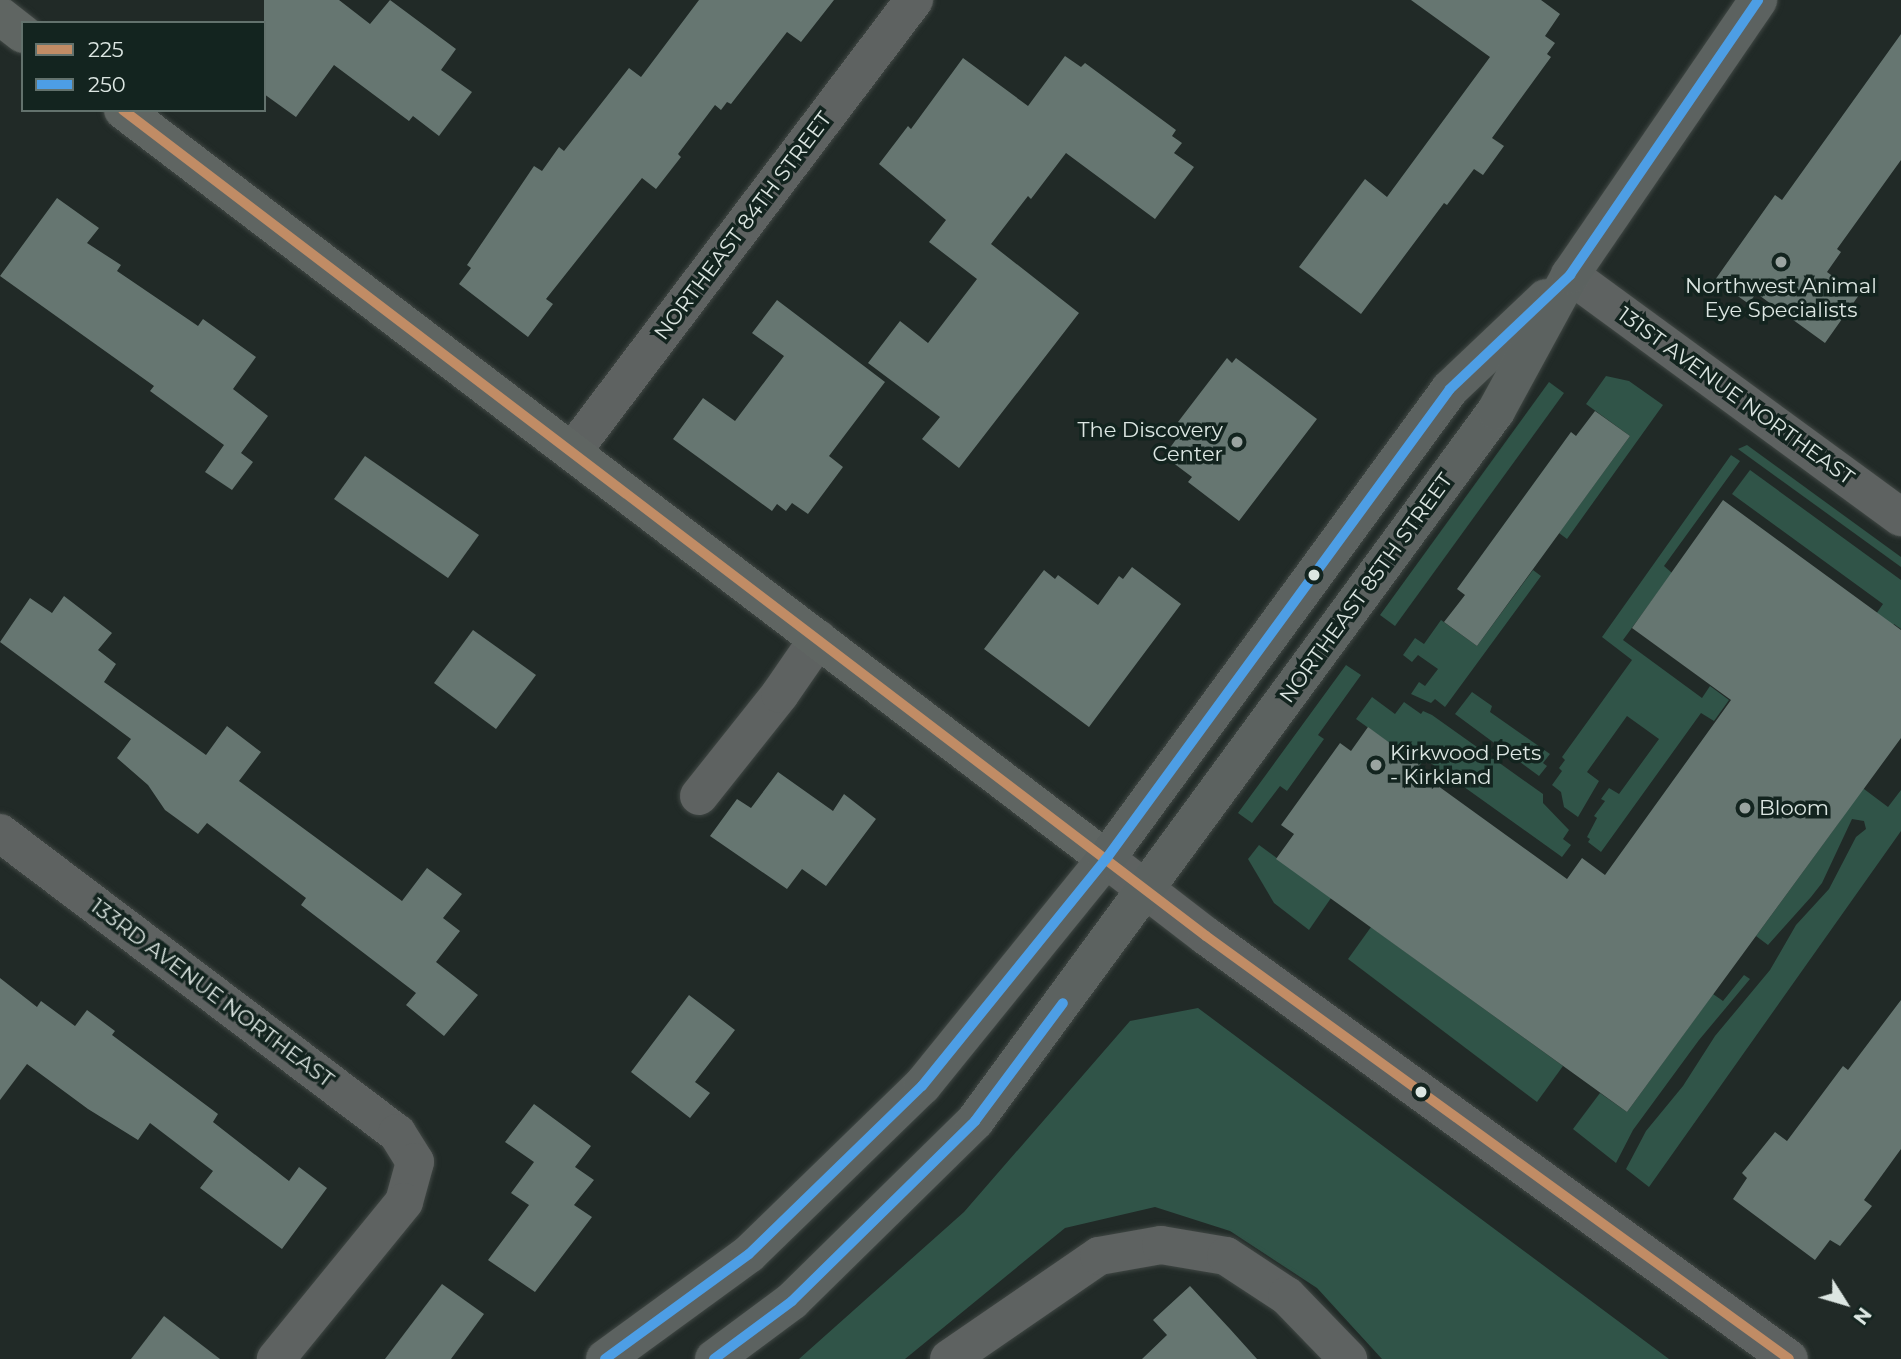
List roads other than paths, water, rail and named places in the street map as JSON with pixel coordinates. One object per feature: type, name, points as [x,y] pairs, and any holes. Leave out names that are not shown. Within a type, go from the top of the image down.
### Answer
[{"type":"main road","name":"NORTHEAST 85TH STREET","points":[[714,1359],[792,1301],[975,1121],[1496,411],[1570,275],[1758,0]]},
{"type":"main road","points":[[0,16],[21,32]]},
{"type":"main road","points":[[126,112],[1106,859]]},
{"type":"main road","name":"NORTHEAST 85TH STREET","points":[[605,1359],[749,1254],[922,1086],[1106,859],[1450,389],[1570,275]]},
{"type":"street","name":"NORTHEAST 84TH STREET","points":[[572,452],[914,0]]},
{"type":"street","name":"131ST AVENUE NORTHEAST","points":[[1570,275],[1901,517]]},
{"type":"street","points":[[699,796],[780,694],[818,639]]},
{"type":"street","name":"133RD AVENUE NORTHEAST","points":[[0,834],[397,1133],[415,1162],[404,1202],[276,1359]]},
{"type":"street","points":[[1106,859],[1786,1358]]},
{"type":"street","points":[[949,1359],[1099,1256],[1161,1245],[1226,1256],[1287,1296],[1348,1359]]},
{"type":"place","name":"Northwest Animal Eye Specialists","points":[[1781,262]]},
{"type":"place","name":"The Discovery Center","points":[[1237,442]]},
{"type":"place","name":"Kirkwood Pets - Kirkland","points":[[1376,765]]},
{"type":"place","name":"Bloom","points":[[1745,808]]}]
